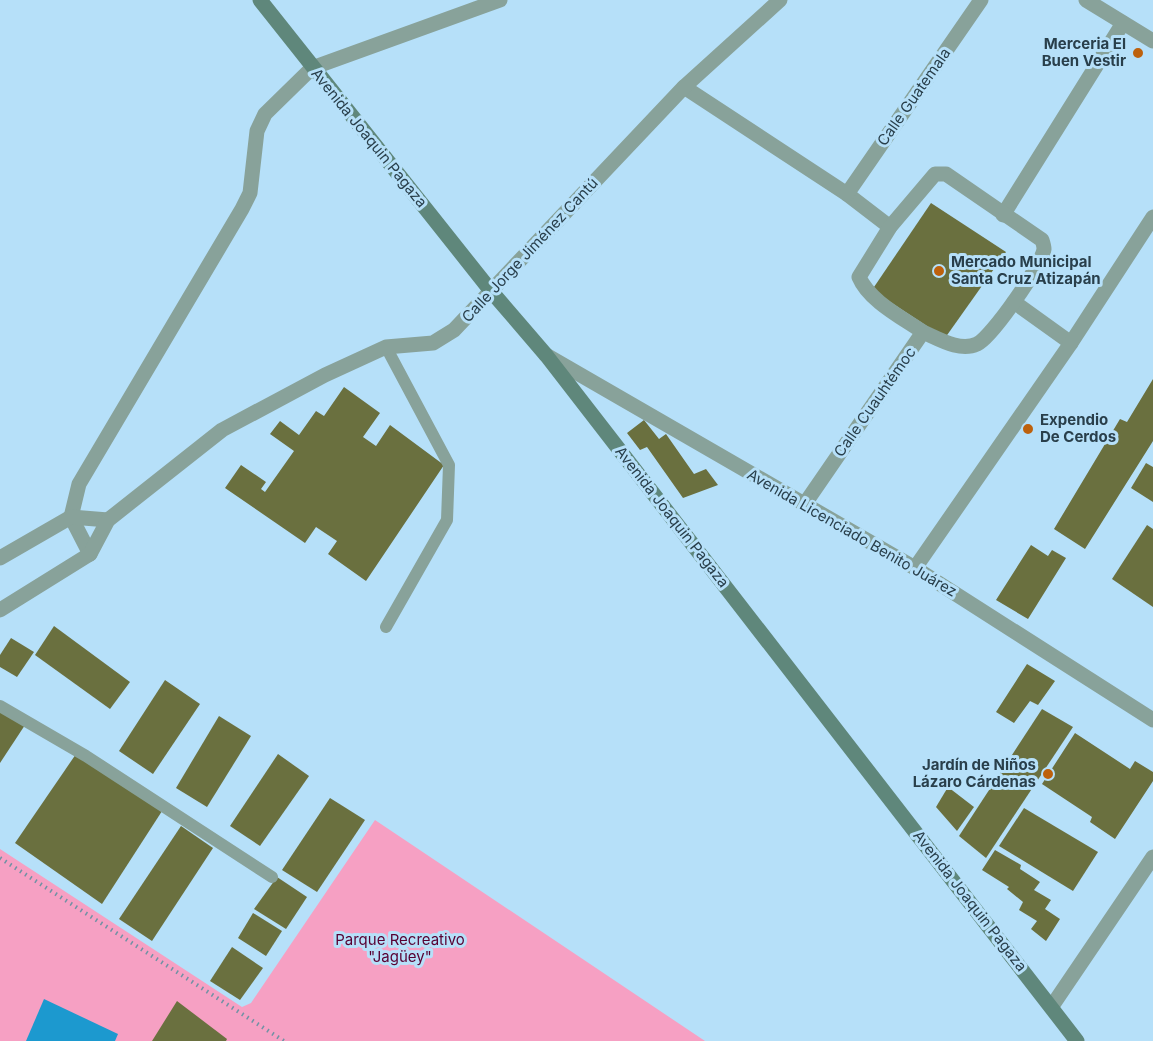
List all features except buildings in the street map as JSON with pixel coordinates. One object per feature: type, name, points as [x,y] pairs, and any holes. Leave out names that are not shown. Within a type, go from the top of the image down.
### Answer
[{"type":"main road","name":"Avenida Joaquin Pagaza","points":[[260,0],[490,291],[546,355],[1077,1041]]},
{"type":"street","points":[[0,610],[90,554],[70,517],[79,484],[250,193],[257,132],[265,114],[312,68],[500,0]]},
{"type":"street","name":"Calle Jorge Jiménez Cantú","points":[[90,554],[108,520],[222,430],[325,375],[386,347],[433,343],[460,324],[684,87],[780,0]]},
{"type":"street","name":"Calle Guatemala","points":[[847,194],[981,0]]},
{"type":"street","points":[[1086,0],[1153,41]]},
{"type":"street","points":[[1003,214],[1123,23]]},
{"type":"street","points":[[684,87],[847,194],[890,227],[860,277],[862,285],[923,332]]},
{"type":"street","name":"Calle Cuauhtémoc","points":[[804,505],[923,332],[953,345],[966,347],[977,344],[1014,302],[1044,248],[1042,240],[946,174],[935,174],[890,227]]},
{"type":"street","points":[[915,568],[1071,343],[1153,217]]},
{"type":"street","points":[[1014,302],[1071,343]]},
{"type":"street","name":"Avenida Licenciado Benito Juárez","points":[[546,355],[915,568],[1153,720]]},
{"type":"street","points":[[0,558],[70,517],[108,520]]},
{"type":"street","points":[[1052,1006],[1153,857]]},
{"type":"lane","points":[[386,347],[449,465],[447,520],[386,627]]},
{"type":"lane","points":[[0,706],[86,756],[272,877]]},
{"type":"path","points":[[0,858],[284,1041]]},
{"type":"green space","name":"Parque Recreativo \"Jagüey\"","points":[[375,820],[705,1041],[0,1041],[0,849],[242,1007],[251,1003]]},
{"type":"water","points":[[44,999],[118,1034],[115,1041],[26,1041]]},
{"type":"place","name":"Merceria El Buen Vestir","points":[[1138,53]]},
{"type":"place","name":"Mercado Municipal Santa Cruz Atizapán","points":[[939,271]]},
{"type":"place","name":"Expendio De Cerdos","points":[[1028,429]]},
{"type":"place","name":"Jardín de Niños Lázaro Cárdenas","points":[[1048,774]]}]
